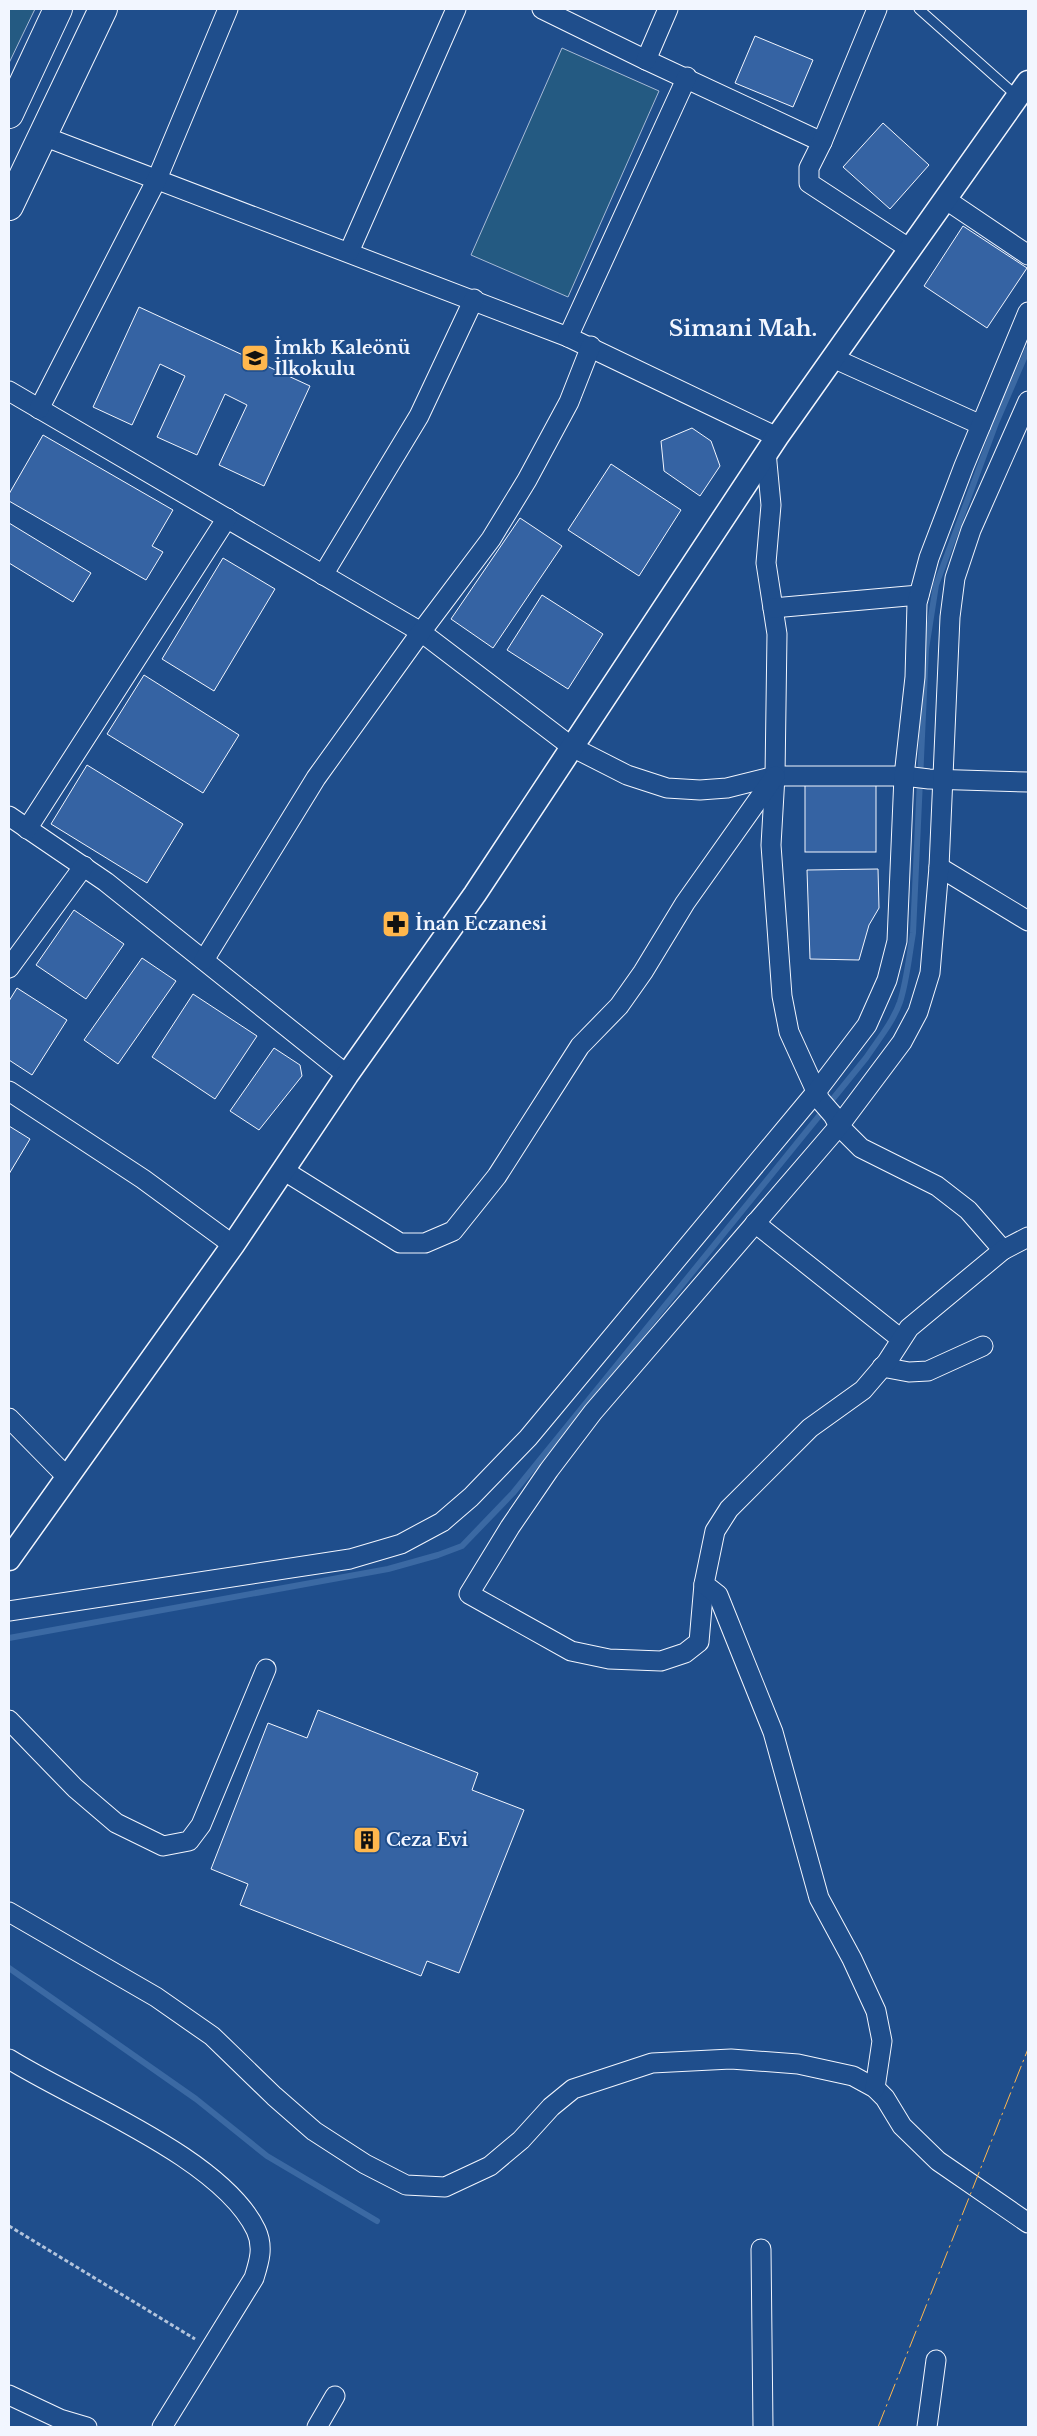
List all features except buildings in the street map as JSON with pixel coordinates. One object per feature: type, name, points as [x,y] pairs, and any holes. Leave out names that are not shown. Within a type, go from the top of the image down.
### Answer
[{"type":"highway","points":[[9,114],[58,9]]},
{"type":"highway","points":[[9,206],[103,9]]},
{"type":"street","points":[[40,410],[157,179],[228,9]]},
{"type":"street","points":[[349,252],[456,9]]},
{"type":"street","points":[[542,9],[822,142]]},
{"type":"street","points":[[646,60],[668,9]]},
{"type":"street","points":[[877,9],[822,142],[809,168],[809,183],[910,249]]},
{"type":"street","points":[[568,337],[687,77]]},
{"type":"street","points":[[9,1559],[233,1245],[347,1075],[475,894],[771,444],[1023,90]]},
{"type":"street","points":[[43,136],[474,299],[591,346],[771,444]]},
{"type":"street","points":[[946,199],[1028,255]]},
{"type":"street","points":[[323,574],[419,416],[474,299]]},
{"type":"street","points":[[1028,312],[929,558],[917,603],[915,676],[922,778],[939,867],[930,973],[918,1012],[902,1042],[836,1120],[755,1223],[593,1412],[521,1510],[469,1594],[571,1651],[609,1659],[661,1661],[685,1653],[699,1642],[704,1584],[715,1531],[729,1510],[810,1428],[863,1390],[882,1367],[909,1328],[1003,1250],[1028,1237]]},
{"type":"street","points":[[204,960],[316,778],[421,632],[491,539],[569,402],[591,346]]},
{"type":"street","points":[[833,358],[981,425]]},
{"type":"street","points":[[9,391],[421,632],[572,747],[627,775],[667,788],[727,788],[775,776],[1028,782]]},
{"type":"street","points":[[9,1611],[350,1559],[401,1544],[442,1522],[471,1497],[528,1438],[818,1096],[867,1025],[878,1003],[893,961],[955,578],[971,530],[1028,401]]},
{"type":"street","points":[[771,444],[771,505],[766,563],[777,634],[775,776],[770,845],[782,996],[789,1032],[818,1096],[836,1120],[862,1148],[937,1186],[968,1210],[1003,1250]]},
{"type":"street","points":[[27,829],[227,518]]},
{"type":"street","points":[[773,608],[919,595]]},
{"type":"street","points":[[284,1170],[400,1243],[426,1243],[453,1231],[497,1176],[580,1046],[619,1006],[643,972],[685,903],[775,776]]},
{"type":"street","points":[[9,816],[106,882],[347,1075]]},
{"type":"street","points":[[9,968],[84,866]]},
{"type":"street","points":[[939,867],[1028,921]]},
{"type":"street","points":[[9,1091],[143,1179],[233,1245]]},
{"type":"street","points":[[755,1223],[901,1339]]},
{"type":"street","points":[[882,1367],[909,1372],[928,1371],[983,1346]]},
{"type":"street","points":[[9,1418],[68,1478]]},
{"type":"street","points":[[704,1584],[718,1595],[773,1732],[819,1898],[852,1959],[876,2012],[882,2041],[875,2088]]},
{"type":"street","points":[[9,1720],[75,1788],[116,1822],[163,1846],[189,1841],[201,1825],[266,1669]]},
{"type":"street","points":[[9,1912],[156,1997],[212,2036],[274,2096],[314,2131],[364,2164],[406,2185],[445,2187],[490,2166],[521,2140],[551,2107],[573,2089],[652,2063],[731,2059],[798,2064],[853,2076],[875,2088],[885,2098],[902,2126],[938,2161],[1028,2223]]},
{"type":"street","points":[[9,2059],[98,2107],[175,2152],[214,2181],[244,2210],[257,2232],[261,2255],[254,2278],[162,2427]]},
{"type":"street","points":[[762,2249],[763,2427]]},
{"type":"street","points":[[927,2427],[936,2360]]},
{"type":"street","points":[[9,2395],[60,2419],[87,2427]]},
{"type":"street","points":[[316,2427],[335,2396]]},
{"type":"lane","points":[[919,9],[1023,90]]},
{"type":"path","points":[[9,2226],[210,2349]]},
{"type":"shaded area","points":[[9,9],[35,9],[9,63]]},
{"type":"shaded area","points":[[562,48],[659,91],[568,297],[471,255]]},
{"type":"waterway","points":[[9,1638],[388,1569],[462,1546],[513,1493],[866,1058],[889,1024],[900,1002],[913,933],[926,649],[936,585],[996,423],[1028,349]]},
{"type":"waterway","points":[[9,1968],[196,2099],[267,2156],[377,2221]]},
{"type":"power","points":[[878,2427],[1028,2049]]},
{"type":"place","name":"İmkb Kaleönü İlkokulu","points":[[255,358]]},
{"type":"place","name":"İnan Eczanesi","points":[[396,924]]},
{"type":"place","name":"Ceza Evi","points":[[367,1840]]},
{"type":"district","name":"Simani Mah.","points":[[743,328]]}]
